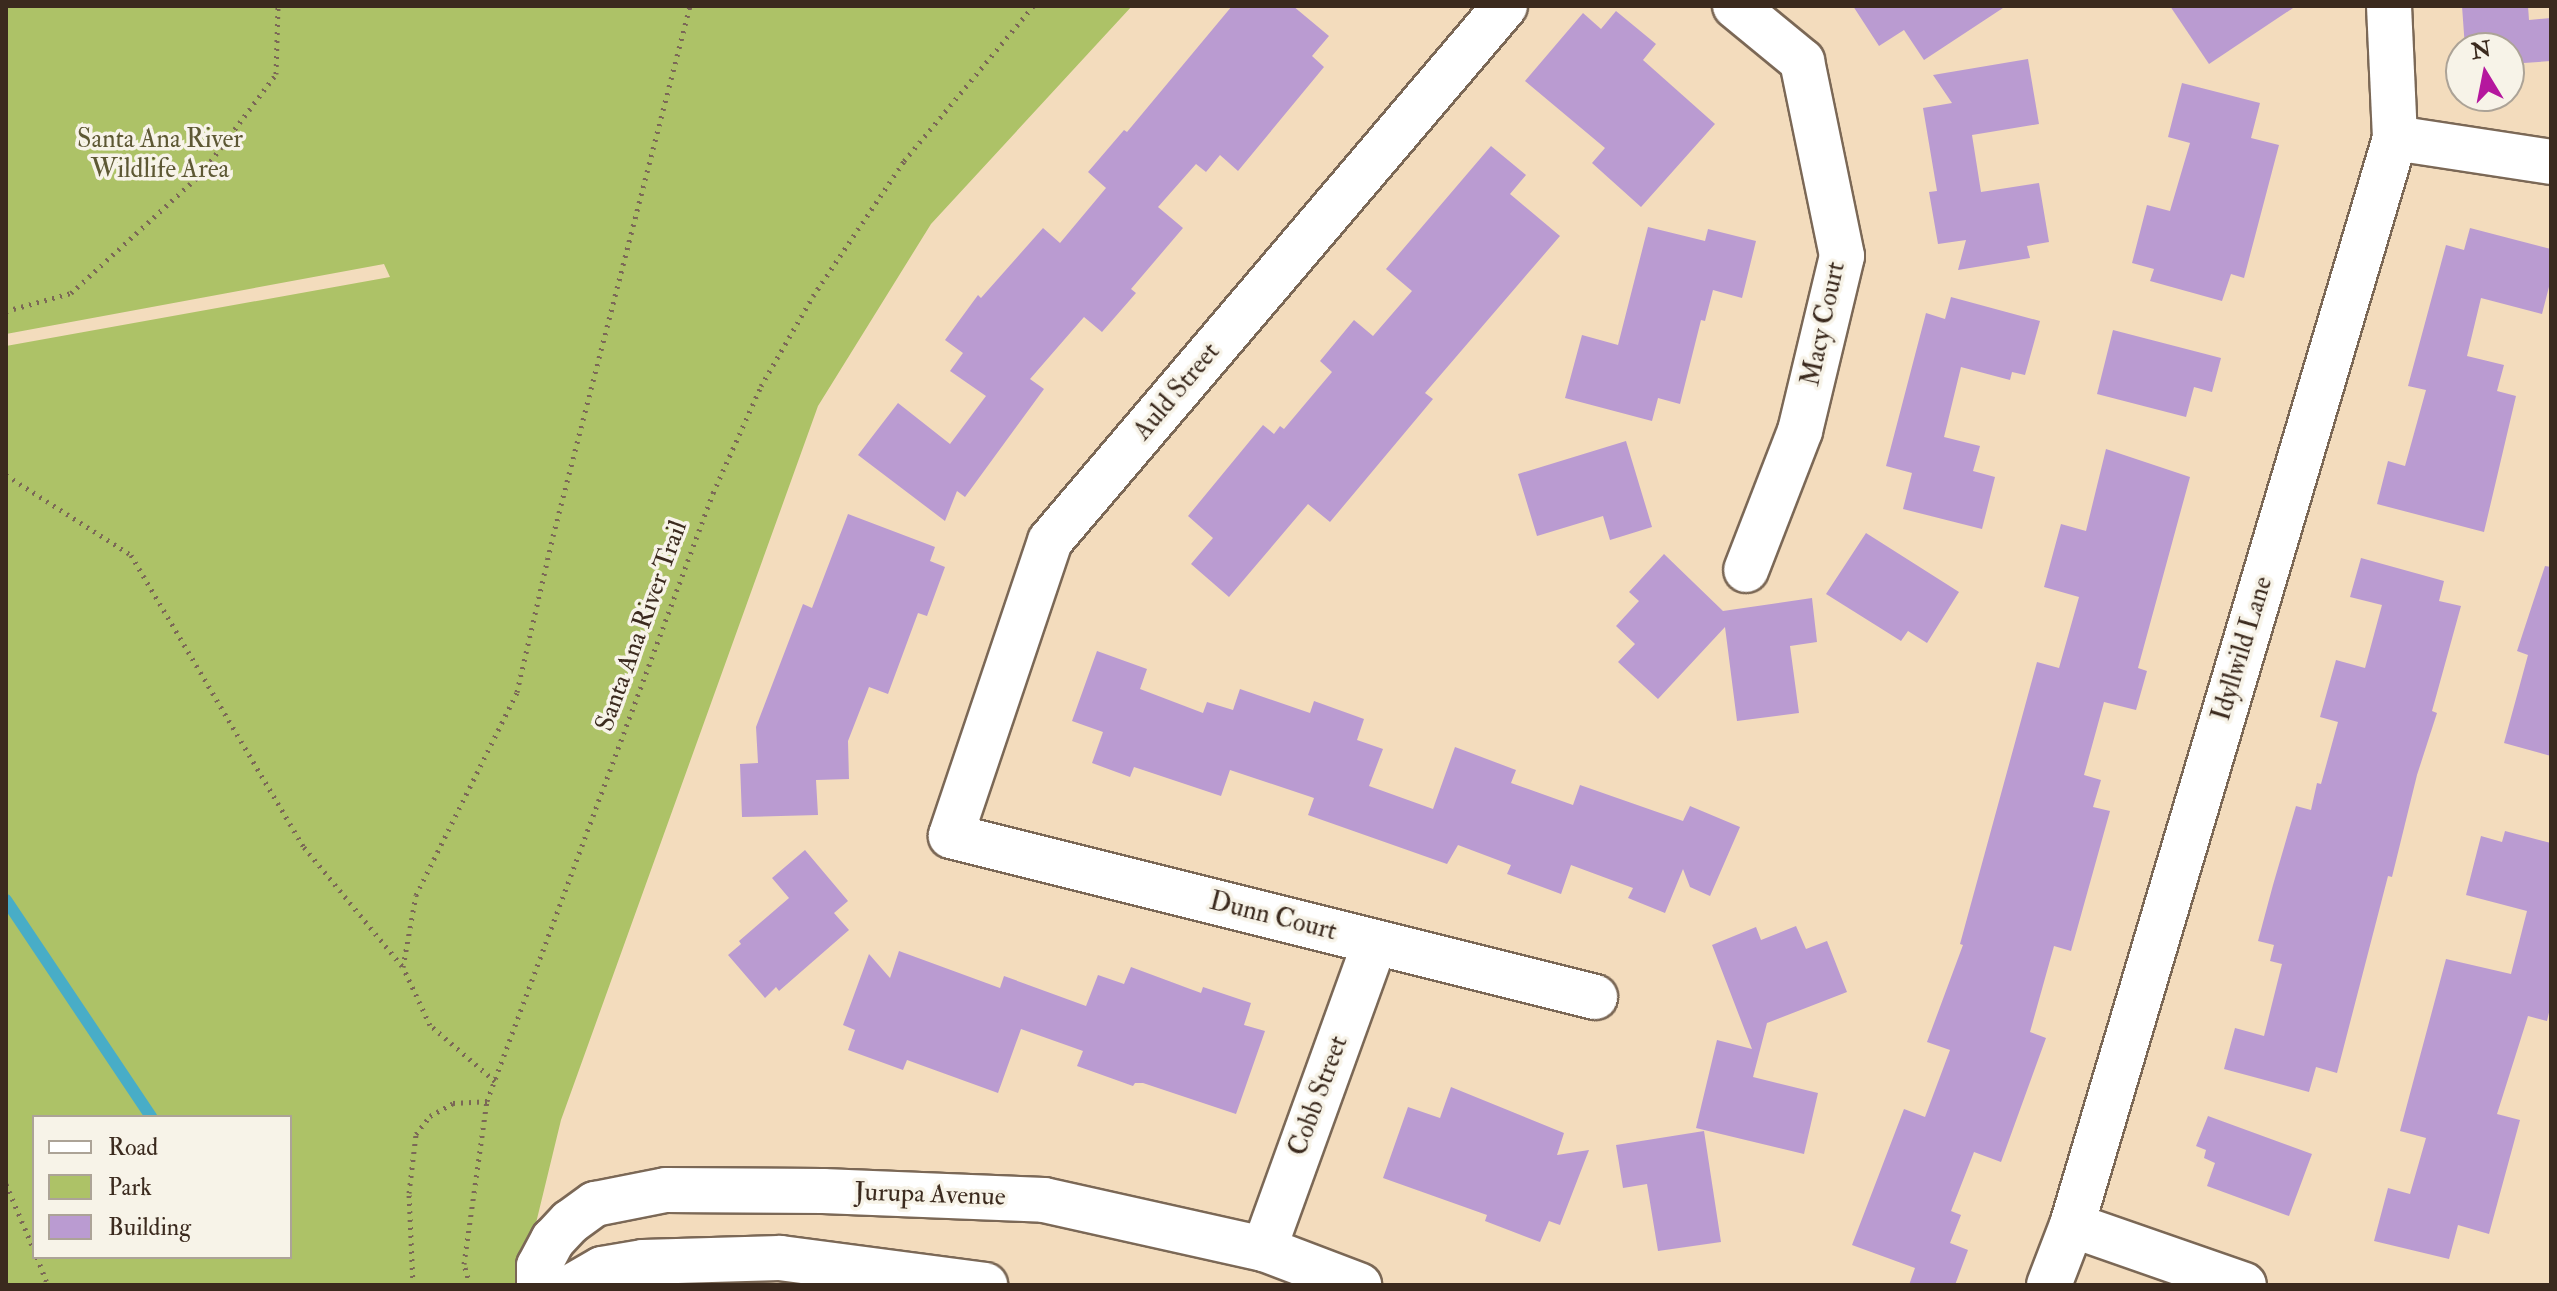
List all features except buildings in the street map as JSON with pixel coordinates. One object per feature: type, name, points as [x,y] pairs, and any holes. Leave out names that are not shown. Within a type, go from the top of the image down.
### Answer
[{"type":"street","name":"Auld Street","points":[[951,836],[1050,541],[1505,6]]},
{"type":"street","name":"Macy Court","points":[[1735,6],[1802,61],[1842,256],[1800,431],[1746,570]]},
{"type":"street","name":"Idyllwild Lane","points":[[2049,1285],[2072,1225],[2395,138],[2389,6]]},
{"type":"street","points":[[2395,138],[2551,162]]},
{"type":"street","name":"Dunn Court","points":[[951,836],[1595,997]]},
{"type":"street","name":"Cobb Street","points":[[1264,1249],[1375,943]]},
{"type":"street","name":"Jurupa Avenue","points":[[539,1285],[539,1266],[553,1240],[570,1222],[595,1204],[666,1190],[823,1191],[1044,1200],[1264,1249],[1359,1285]]},
{"type":"street","points":[[2072,1225],[2244,1285]]},
{"type":"street","points":[[574,1285],[602,1269],[643,1262],[780,1258],[985,1285]]},
{"type":"path","points":[[6,311],[71,293],[201,174],[276,74],[278,6]]},
{"type":"path","points":[[403,967],[416,895],[517,692],[557,521],[690,6]]},
{"type":"path","name":"Santa Ana River Trail","points":[[470,1285],[464,1264],[487,1101],[708,508],[761,386],[813,296],[904,161],[1033,6]]},
{"type":"path","points":[[6,475],[131,555],[304,847],[403,967],[430,1025],[495,1081]]},
{"type":"path","points":[[413,1285],[409,1193],[416,1134],[430,1116],[453,1103],[487,1101]]},
{"type":"path","points":[[6,1184],[32,1245]]},
{"type":"path","points":[[38,1259],[48,1285]]},
{"type":"green space","name":"Santa Ana River Wildlife Area","points":[[6,6],[1132,6],[931,224],[818,406],[561,1120],[521,1285],[6,1285],[6,346],[390,277],[384,264],[6,334]]},
{"type":"waterway","points":[[6,900],[150,1115]]}]
